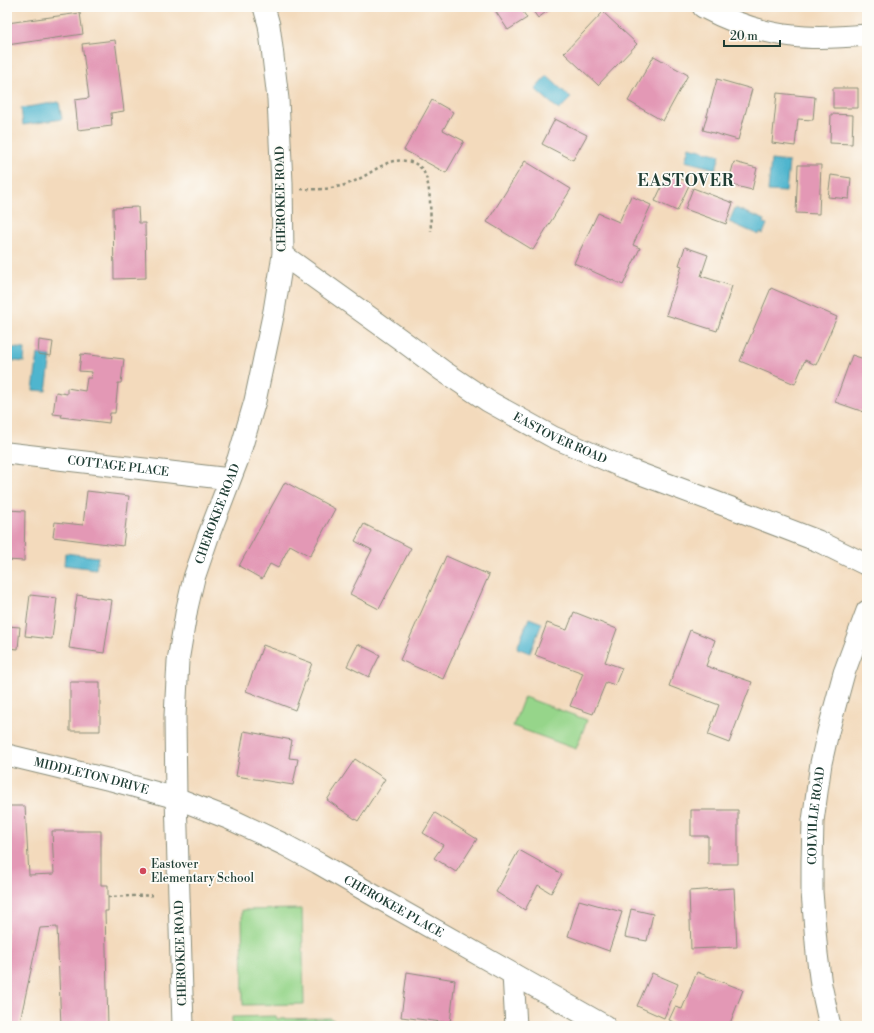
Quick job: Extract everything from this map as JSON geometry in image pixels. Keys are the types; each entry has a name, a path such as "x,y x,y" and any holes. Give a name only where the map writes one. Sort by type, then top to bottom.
{"street":[{"name":"CHEROKEE ROAD","path":"183,1026 176,798 175,716 178,661 194,578 238,459 255,401 274,311 283,255 278,99 269,25 264,7"},
{"path":"703,7 716,14 749,27 772,33 794,36 843,37 867,35"},
{"name":"EASTOVER ROAD","path":"283,255 442,371 488,401 553,437 625,468 818,541 867,565"},
{"name":"COTTAGE PLACE","path":"7,453 230,479"},
{"name":"COLVILLE ROAD","path":"830,1026 821,985 817,954 812,892 813,822 828,732 844,673 867,611"},
{"name":"MIDDLETON DRIVE","path":"7,755 111,780 176,798"},
{"name":"CHEROKEE PLACE","path":"176,798 230,819 285,845 605,1026"},
{"path":"513,974 516,1026"}],"path":[{"path":"282,188 323,189 339,186 354,182 389,163 397,160 407,160 416,164 422,169 426,178 429,195 431,231"},
{"path":"108,897 156,895"}],"green space":[{"path":"524,697 587,720 576,749 513,726"},
{"path":"302,909 304,1004 243,1005 242,910"},
{"path":"276,1016 277,1019 330,1018 337,1022 337,1026 232,1026 232,1017"}],"water":[{"path":"547,76 571,98 559,110 535,89"},
{"path":"59,102 62,119 23,125 21,108"},
{"path":"689,147 720,155 716,169 685,161"},
{"path":"771,160 789,162 786,192 768,191"},
{"path":"735,208 765,220 764,223 767,224 763,234 760,232 759,235 729,222"},
{"path":"7,347 25,349 24,362 7,360"},
{"path":"38,354 51,356 46,391 33,390"},
{"path":"65,553 98,557 96,569 64,565"},
{"path":"529,618 542,623 530,653 517,648"}],"building":[{"path":"498,7 520,7 527,18 508,30 494,9"},
{"path":"530,7 553,7 538,18"},
{"path":"603,12 637,44 598,85 564,53"},
{"path":"80,13 83,34 7,45 7,23"},
{"path":"115,40 124,111 111,113 112,126 78,130 75,100 89,98 82,44"},
{"path":"654,56 688,75 663,121 628,101"},
{"path":"717,79 752,89 738,140 703,130"},
{"path":"833,88 858,88 858,108 833,108"},
{"path":"777,93 815,97 813,120 798,119 795,146 772,143"},
{"path":"432,100 453,112 443,130 464,141 446,173 404,150"},
{"path":"831,114 853,115 852,144 830,143"},
{"path":"555,119 587,135 573,160 542,144"},
{"path":"525,161 571,189 533,250 487,222"},
{"path":"734,162 757,168 752,190 728,184"},
{"path":"798,165 821,165 819,214 796,213"},
{"path":"668,173 690,183 677,211 655,201"},
{"path":"831,175 851,178 849,199 828,197"},
{"path":"693,188 733,203 726,224 685,209"},
{"path":"631,196 651,205 633,245 640,248 623,285 574,263 598,213 619,222"},
{"path":"138,207 139,223 145,223 146,278 114,279 113,208"},
{"path":"685,247 708,255 701,276 732,286 717,331 666,315 682,266 679,265"},
{"path":"771,288 837,317 816,365 805,360 795,384 740,361"},
{"path":"39,340 53,342 51,356 38,354"},
{"path":"81,354 124,359 121,383 118,383 115,413 110,413 109,423 61,417 62,415 53,414 56,392 67,394 67,388 85,391 87,378 91,378 92,372 79,371"},
{"path":"852,355 867,360 867,413 835,402"},
{"path":"285,482 335,509 310,556 290,545 278,568 270,564 262,579 239,566"},
{"path":"87,491 129,496 123,546 53,537 55,522 83,525"},
{"path":"7,510 25,511 24,561 7,560"},
{"path":"364,524 411,548 379,609 350,594 372,550 355,541"},
{"path":"446,556 489,575 443,679 400,660"},
{"path":"30,595 57,598 52,639 25,636"},
{"path":"77,595 112,600 104,653 69,648"},
{"path":"574,612 617,629 605,662 622,668 615,685 606,682 593,714 570,706 583,673 535,655 547,623 567,630"},
{"path":"7,626 20,627 18,649 7,648"},
{"path":"690,630 715,640 706,666 752,682 729,743 708,735 719,705 669,686"},
{"path":"358,644 380,655 369,677 347,666"},
{"path":"263,645 312,663 295,710 246,691"},
{"path":"70,682 100,682 100,731 70,731"},
{"path":"244,731 292,740 289,758 298,759 293,785 236,776"},
{"path":"355,759 385,779 358,821 327,800"},
{"path":"7,806 25,806 29,875 54,874 52,831 101,831 101,885 108,885 108,911 105,911 108,1026 61,1026 57,927 40,928 19,1026 7,1026"},
{"path":"691,810 738,810 738,864 708,864 708,836 691,836"},
{"path":"435,813 477,839 456,872 434,858 443,845 423,833"},
{"path":"519,850 562,874 551,893 538,885 525,910 496,892"},
{"path":"734,888 737,947 691,949 689,891"},
{"path":"579,900 622,912 609,951 568,936"},
{"path":"631,909 653,914 647,941 625,937"},
{"path":"407,972 455,980 450,1023 401,1017"},
{"path":"697,972 743,990 729,1026 710,1026 705,1024 704,1026 683,1026 669,1020 675,1007 682,1009"},
{"path":"652,973 678,984 664,1018 637,1006"}],"place":[{"name":"Eastover Elementary School","path":"143,871"}],"district":[{"name":"EASTOVER","path":"686,181"}]}
